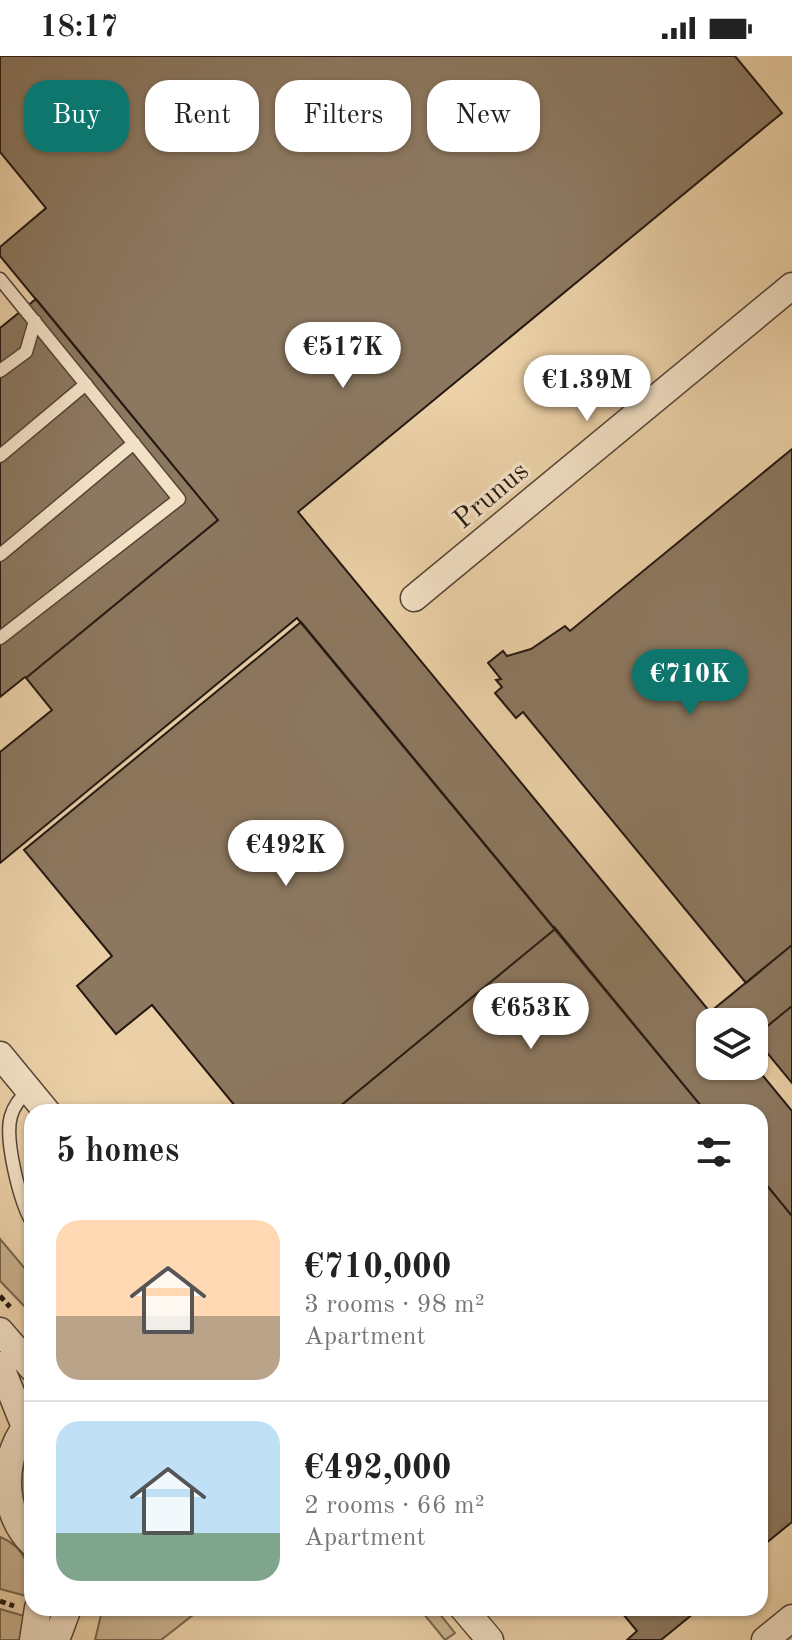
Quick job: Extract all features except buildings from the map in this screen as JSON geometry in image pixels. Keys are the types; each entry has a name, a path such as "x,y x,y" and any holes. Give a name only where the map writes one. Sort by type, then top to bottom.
{"street":[{"name":"Prunus","path":"414,598 792,286"},
{"path":"0,1055 40,1104"},
{"path":"0,1331 24,1359"},
{"path":"0,1365 24,1414"},
{"path":"24,1432 11,1451 3,1478 7,1521 24,1536"},
{"path":"33,1640 37,1616"},
{"path":"56,1640 65,1616"},
{"path":"470,1616 490,1640"},
{"path":"765,1640 792,1618"}],"lane":[{"path":"0,279 179,499 0,638"},
{"path":"0,371 26,352 35,321"},
{"path":"0,456 86,384"},
{"path":"0,555 134,443"},
{"path":"24,1200 14,1172 10,1119 17,1101 28,1090"}],"shaded area":[{"path":"0,1239 24,1268 24,1306 0,1281"},
{"path":"24,1464 24,1502 21,1483"},
{"path":"0,1537 16,1547 24,1558 24,1595 0,1589"},
{"path":"0,1609 24,1616 20,1640 0,1640"},
{"path":"101,1616 192,1616 161,1640 95,1640"},
{"path":"426,1616 441,1616 455,1633 445,1640"}]}
